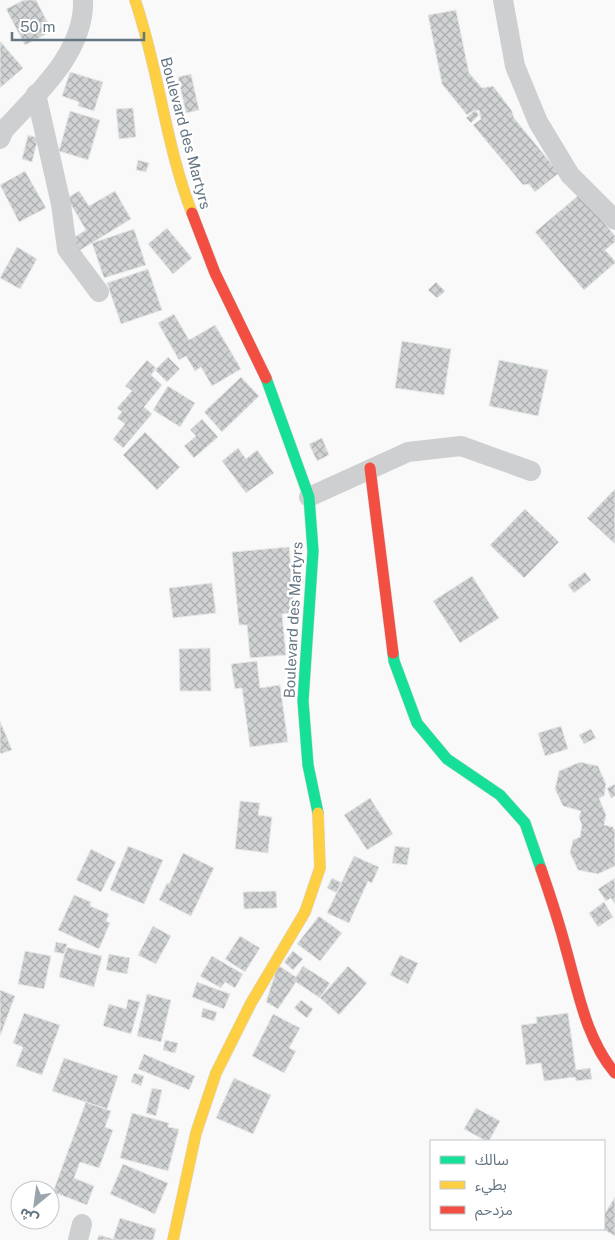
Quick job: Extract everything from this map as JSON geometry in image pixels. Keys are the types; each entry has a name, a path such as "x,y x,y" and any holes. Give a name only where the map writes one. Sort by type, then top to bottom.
{"main road":[{"name":"Boulevard des Martyrs","path":"135,0 141,17 161,104 186,196 215,273 271,388 309,497 313,551 303,701 308,765 319,820 320,868 305,912 251,1003 216,1073 196,1133 173,1240"},
{"path":"370,468 394,661 418,723 447,759 500,795 525,823 557,916 584,1014 603,1059 615,1072"}],"street":[{"path":"0,139 4,130 64,59 77,35 84,11 83,0"},
{"path":"503,0 515,66 538,122 570,175 615,220"},
{"path":"36,94 61,204 67,249 98,292"},
{"path":"309,497 408,452 461,446 531,471"}],"building":[{"path":"24,0 36,0 52,31 25,45 6,9"},
{"path":"456,10 469,73 482,88 493,86 512,111 514,118 559,173 535,192 529,184 523,185 473,125 481,119 479,110 467,115 442,84 428,15"},
{"path":"0,41 23,68 0,88"},
{"path":"70,72 103,82 94,111 78,106 79,102 62,96"},
{"path":"191,74 199,110 186,113 178,77"},
{"path":"133,108 136,137 119,139 116,109"},
{"path":"475,110 479,115 471,123 466,118"},
{"path":"70,111 100,120 88,160 59,151"},
{"path":"28,135 38,138 32,162 22,159"},
{"path":"138,160 149,163 146,172 136,170"},
{"path":"25,171 46,208 19,222 0,185"},
{"path":"79,191 89,206 115,191 131,219 77,252 70,240 86,230 67,198"},
{"path":"580,194 615,236 615,242 605,250 615,263 584,290 535,232"},
{"path":"167,228 192,258 173,274 148,244"},
{"path":"134,229 146,265 104,278 92,243"},
{"path":"17,247 37,259 20,289 0,278"},
{"path":"148,269 162,310 121,324 107,283"},
{"path":"436,282 445,291 437,298 428,290"},
{"path":"174,314 189,340 215,325 241,369 212,386 201,367 195,371 186,356 179,360 158,323"},
{"path":"402,341 451,349 444,395 395,388"},
{"path":"168,357 180,369 167,382 155,370"},
{"path":"147,360 156,368 151,375 162,385 144,407 152,414 123,448 113,439 125,424 117,418 122,412 117,408 132,391 125,386"},
{"path":"499,360 548,370 538,416 489,406"},
{"path":"241,377 259,396 222,432 204,412"},
{"path":"168,386 195,403 180,427 153,410"},
{"path":"202,419 218,437 194,458 184,446 196,436 190,430"},
{"path":"145,432 180,467 157,490 123,455"},
{"path":"322,438 329,455 317,461 309,444"},
{"path":"238,448 246,459 257,450 274,473 246,493 222,461"},
{"path":"615,489 615,544 587,518"},
{"path":"525,509 559,542 524,578 490,545"},
{"path":"289,547 295,612 282,614 286,655 250,658 247,625 239,625 232,552"},
{"path":"585,572 591,580 574,593 568,585"},
{"path":"472,576 499,618 460,643 433,601"},
{"path":"212,583 216,613 173,618 169,588"},
{"path":"210,648 211,691 180,691 179,649"},
{"path":"257,661 260,688 280,685 288,742 250,747 242,688 235,689 231,664"},
{"path":"0,721 12,750 0,754"},
{"path":"561,726 568,749 545,756 538,733"},
{"path":"591,729 596,738 584,744 579,735"},
{"path":"580,762 598,766 606,784 604,796 599,798 606,815 604,825 613,827 615,831 615,866 598,874 578,870 570,853 573,840 580,837 582,825 579,818 581,811 563,806 555,789 559,771"},
{"path":"615,784 615,796 611,798 607,788"},
{"path":"370,798 393,834 367,850 344,815"},
{"path":"240,801 260,803 258,815 272,817 268,853 235,849"},
{"path":"128,846 163,860 144,904 110,890"},
{"path":"395,846 410,848 407,865 392,863"},
{"path":"91,849 116,862 101,892 76,880"},
{"path":"183,853 214,868 191,916 159,900 167,883 169,884"},
{"path":"354,856 379,867 372,883 368,881 349,923 327,913"},
{"path":"332,878 342,883 337,893 327,888"},
{"path":"615,878 615,904 611,898 606,901 598,889"},
{"path":"276,891 277,908 244,909 243,892"},
{"path":"74,895 91,902 90,906 109,914 106,921 110,923 99,949 58,930"},
{"path":"604,902 613,917 598,927 589,913"},
{"path":"319,916 342,933 320,961 297,944"},
{"path":"153,926 171,936 156,964 138,955"},
{"path":"240,936 260,948 245,972 225,959"},
{"path":"56,942 67,944 65,954 54,952"},
{"path":"66,947 102,956 94,987 59,977"},
{"path":"25,951 51,956 44,989 18,984"},
{"path":"293,951 303,959 293,970 284,962"},
{"path":"109,954 130,958 127,974 106,970"},
{"path":"400,955 418,963 408,984 390,975"},
{"path":"212,956 243,974 235,988 225,982 221,988 200,976"},
{"path":"278,965 296,977 303,966 330,983 320,998 296,982 278,1009 266,1002"},
{"path":"348,966 367,983 339,1015 320,998"},
{"path":"197,982 230,994 224,1009 192,997"},
{"path":"0,990 15,996 0,1036"},
{"path":"147,994 171,1000 161,1042 137,1036"},
{"path":"128,999 140,1002 131,1034 103,1026 109,1004 126,1009"},
{"path":"301,1000 313,1009 307,1018 294,1008"},
{"path":"203,1008 217,1012 214,1021 201,1017"},
{"path":"24,1013 60,1025 42,1075 16,1066 23,1047 13,1043"},
{"path":"568,1013 576,1070 590,1068 592,1079 576,1081 575,1077 544,1081 541,1063 526,1065 521,1025 537,1023 536,1017"},
{"path":"273,1014 300,1028 289,1048 296,1051 284,1073 252,1056"},
{"path":"165,1040 178,1043 175,1053 163,1050"},
{"path":"144,1054 195,1076 189,1090 138,1069"},
{"path":"64,1058 118,1076 107,1109 52,1091"},
{"path":"134,1073 144,1076 141,1086 131,1082"},
{"path":"234,1078 271,1095 253,1134 216,1118"},
{"path":"152,1088 162,1090 156,1116 146,1113"},
{"path":"86,1102 111,1111 105,1127 113,1130 99,1168 80,1162 74,1178 94,1186 87,1205 60,1195 60,1180 57,1180"},
{"path":"476,1108 500,1121 490,1140 484,1140 464,1129"},
{"path":"132,1113 169,1123 168,1127 179,1129 168,1171 120,1158"},
{"path":"123,1164 168,1183 155,1214 110,1194"},
{"path":"615,1197 615,1236 605,1230 605,1213"},
{"path":"120,1218 156,1229 153,1240 97,1240 99,1235 113,1239"}],"traffic: fast":[{"path":"266,378 309,497 313,551 303,701 308,765 318,813"},
{"path":"393,653 394,661 417,723 447,759 500,795 525,823 541,869"}],"traffic: slow":[{"path":"135,0 150,53 175,160 192,213"},
{"path":"173,1240 196,1133 216,1073 251,1003 305,912 320,868 318,813"}],"traffic: jam":[{"path":"192,213 215,273 266,378"},
{"path":"370,468 393,653"},
{"path":"541,869 584,1014 597,1045 615,1073"}]}
